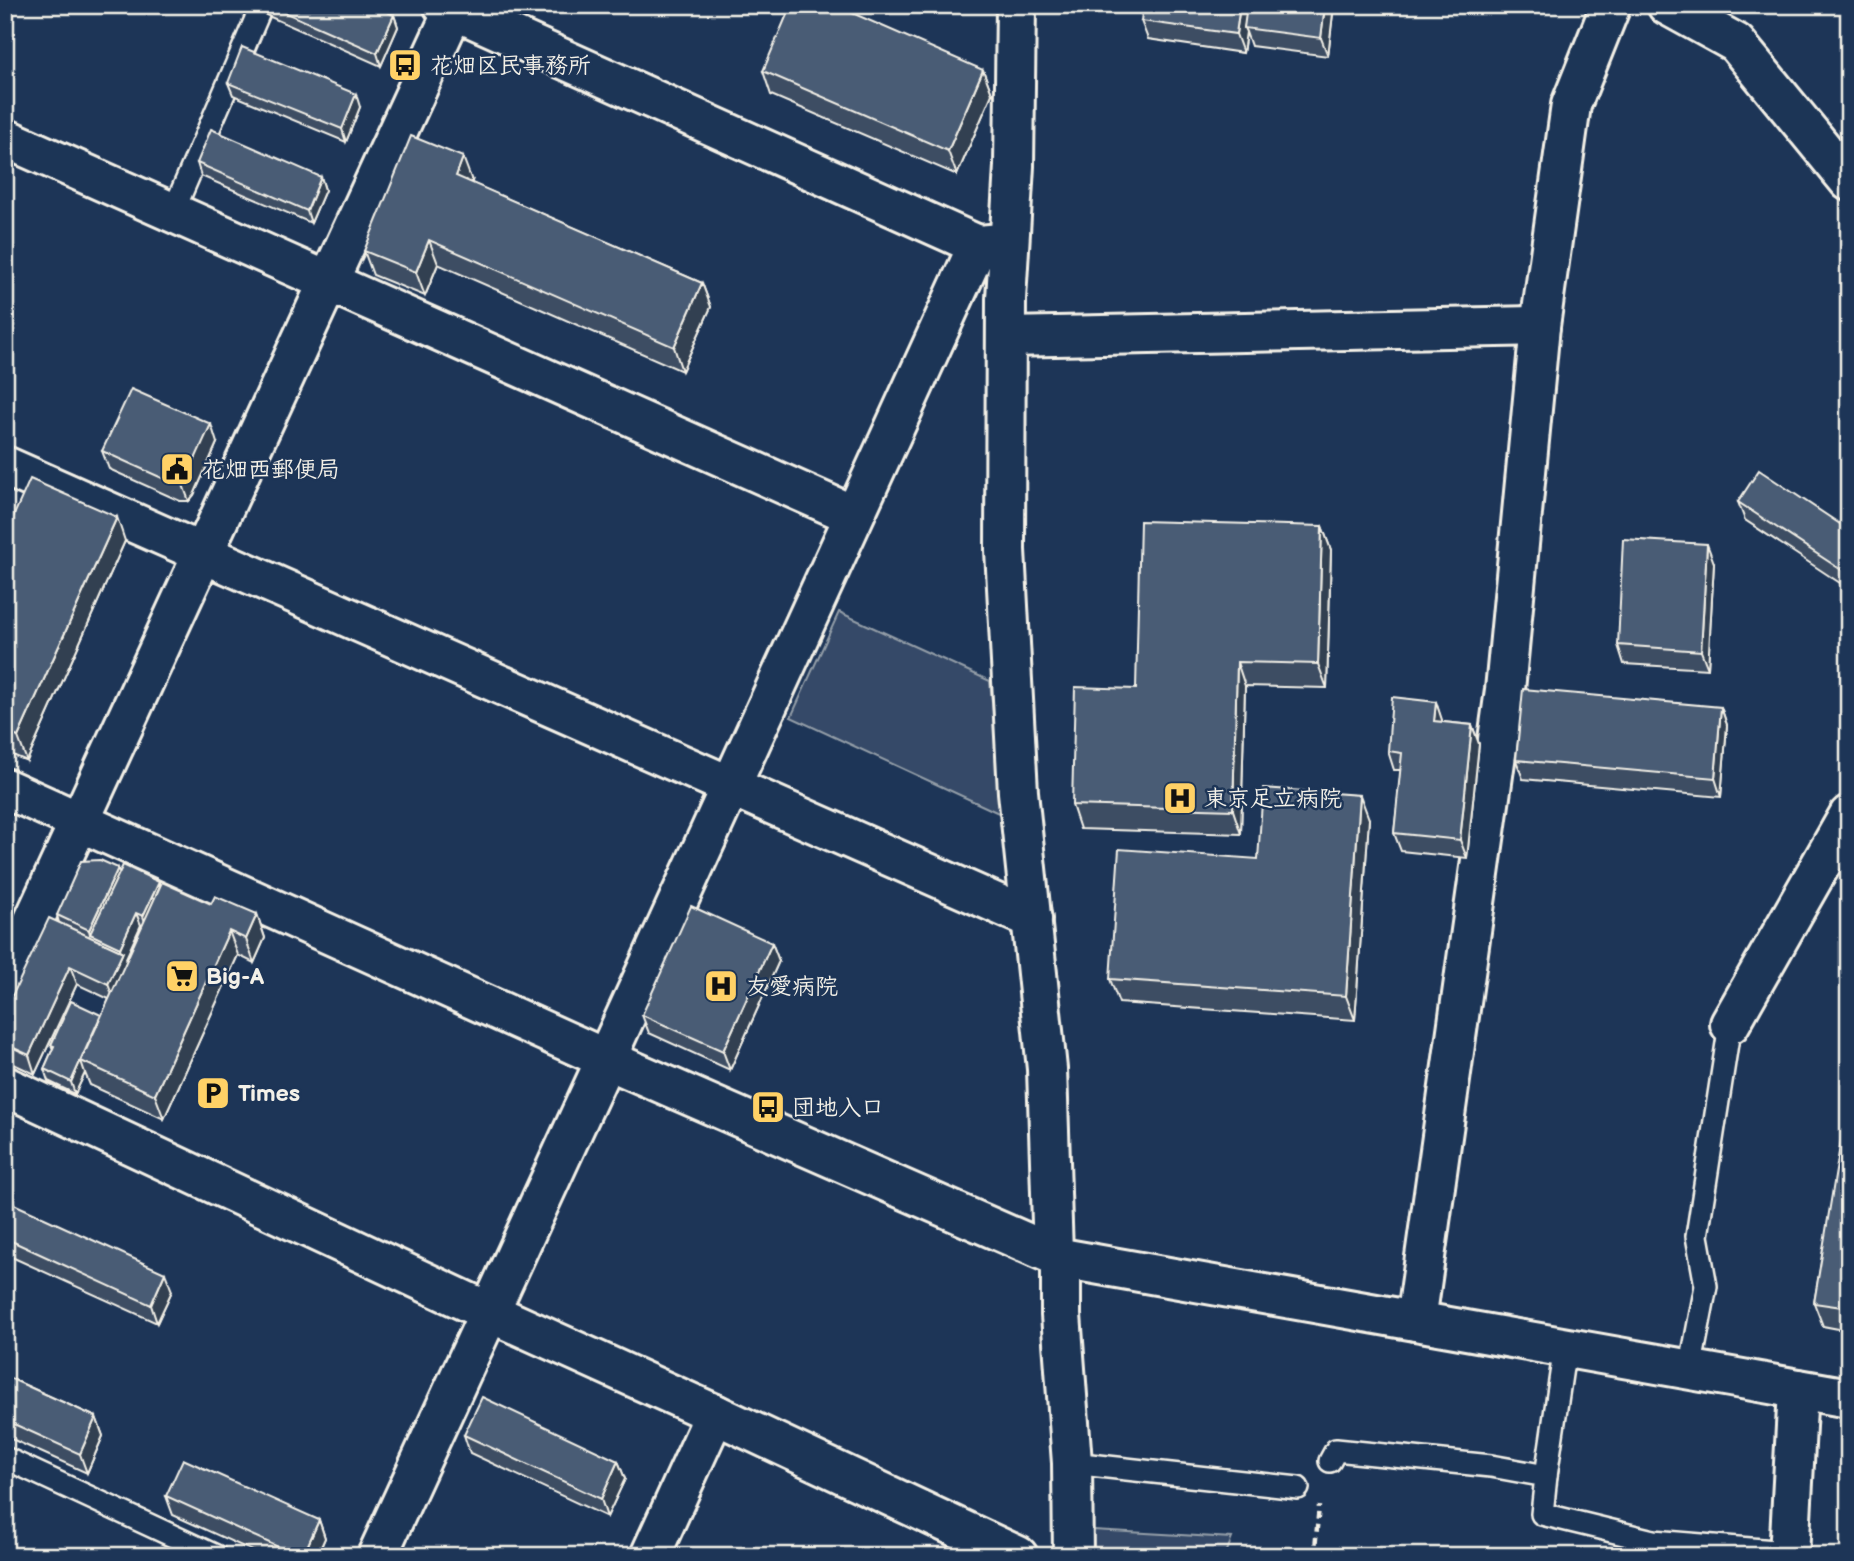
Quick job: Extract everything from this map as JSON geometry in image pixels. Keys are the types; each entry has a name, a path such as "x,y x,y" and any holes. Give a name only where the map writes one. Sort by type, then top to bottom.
{"street":[{"path":"377,1556 731,787 853,515 993,244 1014,166 1016,5"},
{"path":"1416,1321 1505,690 1540,326 1572,105 1611,5"},
{"path":"1667,5 1736,43 1849,181"},
{"path":"5,983 331,281 451,7 993,244"},
{"path":"5,138 853,515"},
{"path":"993,244 1006,337 1006,576 1018,792 1047,1069 1060,1315 1072,1463 1073,1556"},
{"path":"1006,337 1540,326"},
{"path":"5,466 1032,919"},
{"path":"5,788 606,1059 1057,1256 1849,1398"},
{"path":"1730,1024 1849,816"},
{"path":"5,1086 1018,1556"},
{"path":"1789,1554 1798,1389"},
{"path":"650,1556 715,1414"}],"lane":[{"path":"173,212 262,5"},
{"path":"1690,1370 1706,1286 1697,1236 1730,1024"},
{"path":"1565,1347 1542,1514 1653,1541 1789,1554"},
{"path":"1330,1461 1336,1450 1491,1466 1546,1476"},
{"path":"5,1458 216,1556"},
{"path":"1072,1463 1298,1488"}],"path":[{"path":"1243,1556 1244,1551 1309,1555 1315,1549 1320,1491 1330,1461"}],"shaded area":[{"path":"839,612 990,681 1003,815 791,717"},
{"path":"1093,1530 1232,1538 1225,1556 1093,1556"}],"building":[{"path":"268,5 372,5 394,15 377,53"},
{"path":"791,5 834,5 983,70 948,151 763,71"},
{"path":"1143,5 1240,5 1236,34 1141,21"},
{"path":"1247,5 1325,5 1321,38 1244,28"},
{"path":"242,47 356,94 342,129 228,83"},
{"path":"211,129 321,177 307,211 197,163"},
{"path":"411,136 463,157 456,176 702,283 674,347 429,240 416,272 364,251"},
{"path":"131,389 211,424 187,477 182,482 173,483 102,451"},
{"path":"1759,470 1849,530 1849,575 1738,502"},
{"path":"30,479 117,517 18,737 5,732 5,535"},
{"path":"1140,521 1322,526 1318,664 1237,662 1233,810 1072,805 1075,687 1136,689"},
{"path":"1623,539 1707,544 1701,651 1618,645"},
{"path":"1523,689 1721,707 1715,778 1516,760"},
{"path":"1392,697 1436,702 1434,721 1472,725 1460,840 1394,833 1402,753 1388,751"},
{"path":"1263,788 1360,795 1346,996 1110,979 1119,849 1258,859"},
{"path":"100,860 118,868 89,930 57,915 81,861"},
{"path":"123,865 159,882 143,916 136,913 120,948 90,934"},
{"path":"162,882 211,904 215,896 257,914 246,939 229,931 155,1095 81,1061"},
{"path":"691,906 772,943 723,1051 642,1015"},
{"path":"49,918 123,952 108,984 70,966 29,1055 5,1044 5,1011"},
{"path":"71,1001 101,1015 71,1082 44,1069 54,1046 51,1045"},
{"path":"1849,1104 1849,1308 1814,1303"},
{"path":"5,1200 165,1273 151,1305 5,1238"},
{"path":"5,1376 96,1417 80,1454 5,1420"},
{"path":"482,1397 618,1461 601,1499 464,1435"},
{"path":"183,1459 319,1520 303,1556 166,1496"}],"place":[{"name":"花畑区民事務所","path":"405,65"},
{"name":"花畑西郵便局","path":"177,469"},
{"name":"東京足立病院","path":"1180,798"},
{"name":"Big-A","path":"182,976"},
{"name":"友愛病院","path":"721,986"},
{"name":"Times","path":"213,1093"},
{"name":"団地入口","path":"768,1107"}]}
